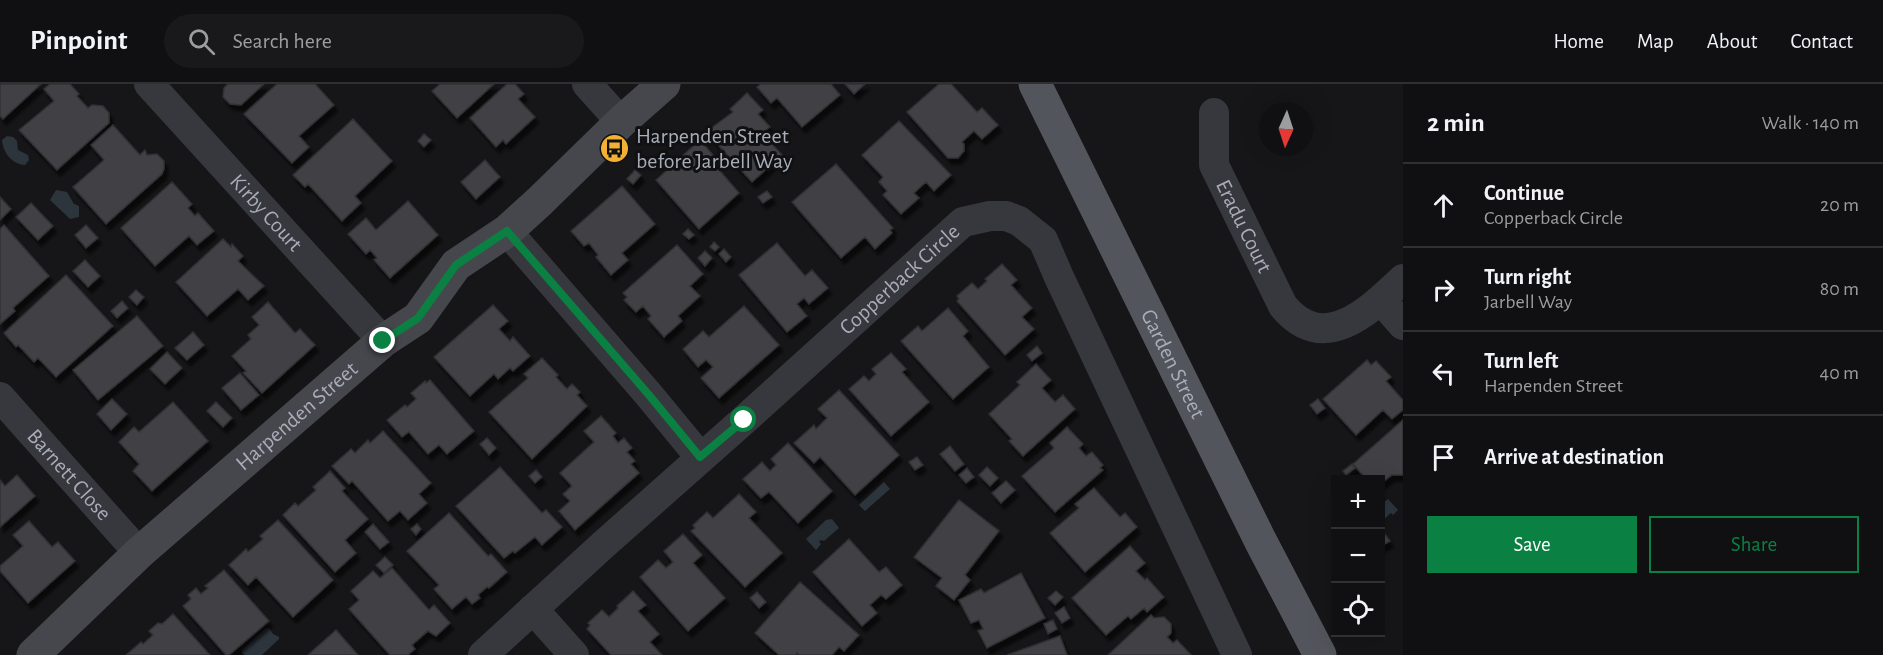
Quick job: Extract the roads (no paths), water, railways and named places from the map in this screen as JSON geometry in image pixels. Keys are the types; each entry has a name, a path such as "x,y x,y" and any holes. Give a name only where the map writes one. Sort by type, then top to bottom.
{"main road":[{"name":"Garden Street","path":"1035,84 1316,651"}],"street":[{"name":"Kirby Court","path":"149,84 383,341"},
{"path":"587,84 621,122"},
{"name":"Harpenden Street","path":"33,655 139,553 383,341 418,318 456,265 507,231 664,84"},
{"name":"Eradu Court","path":"1214,112 1214,165 1283,306 1290,314 1309,325 1325,328 1350,323 1381,300"},
{"name":"Copperback Circle","path":"483,655 963,222 990,216 1019,221 1043,240 1237,655"},
{"path":"507,231 700,457"},
{"path":"1403,279 1381,300 1403,325"},
{"name":"Barnett Close","path":"0,397 139,553"},
{"path":"534,609 574,655"}],"place":[{"name":"Harpenden Street before Jarbell Way","path":"615,149"}]}
